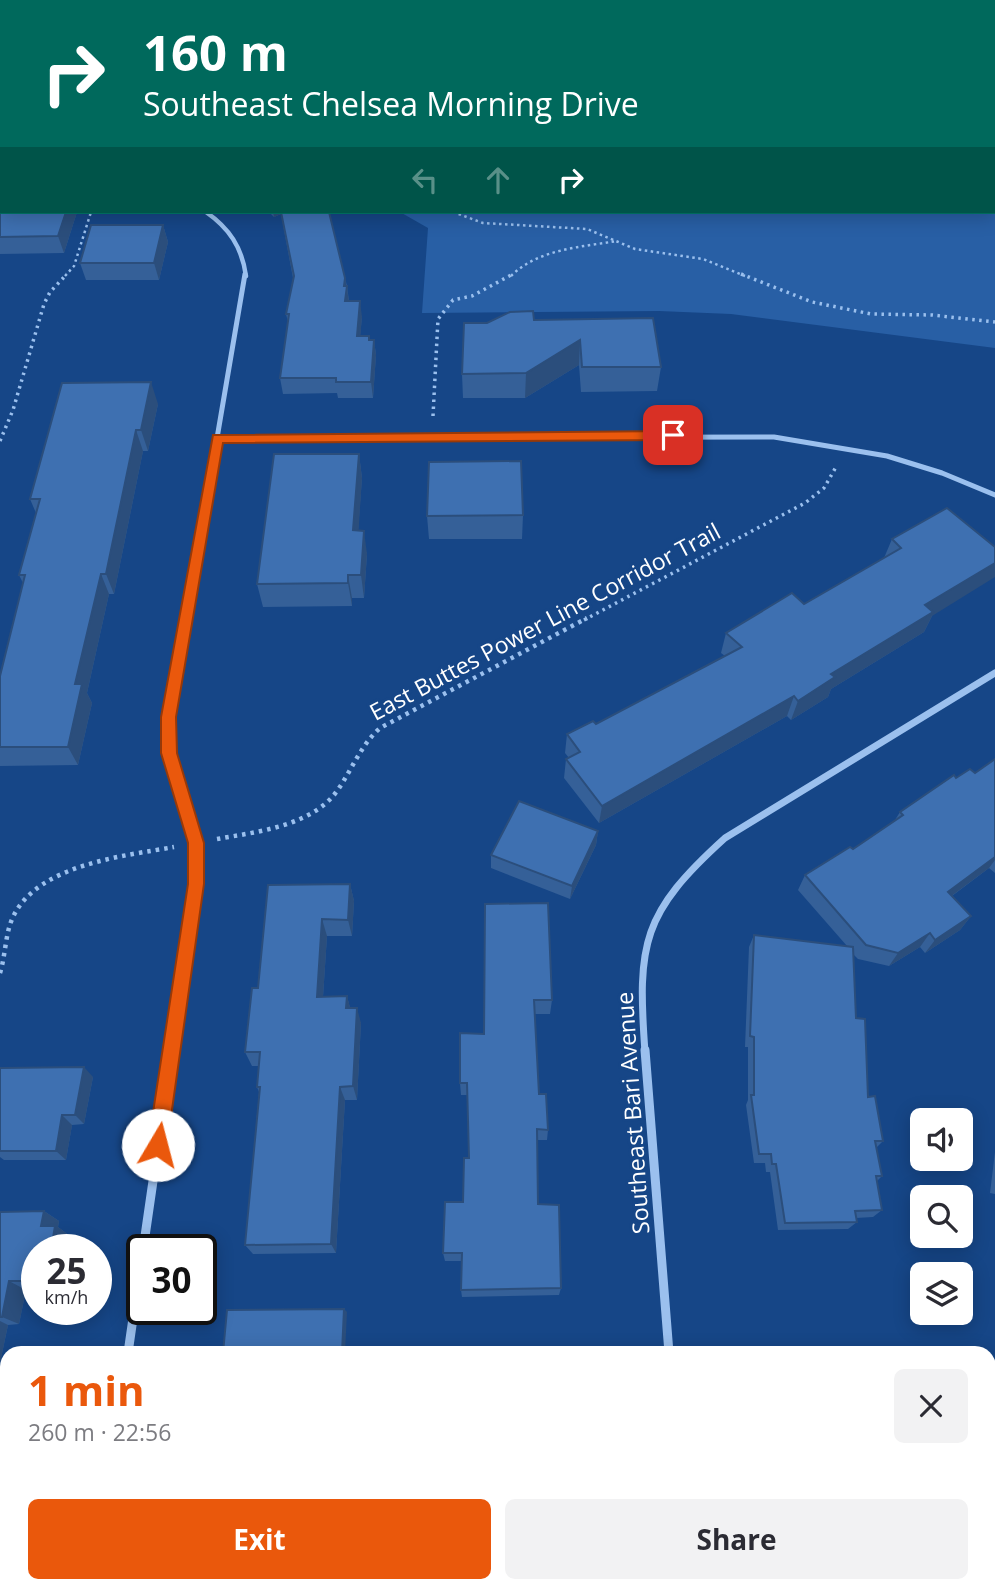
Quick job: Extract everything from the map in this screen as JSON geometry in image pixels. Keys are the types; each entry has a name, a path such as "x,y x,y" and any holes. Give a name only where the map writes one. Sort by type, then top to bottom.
{"street":[{"path":"145,1234 196,884 196,843 169,753 169,717 246,280 244,258 236,240 218,219 209,214"},
{"path":"218,439 700,435 774,437 839,445 883,455 936,471 995,495"},
{"name":"Southeast Bari Avenue","path":"669,1346 641,998 647,940 666,901 691,868 725,838 995,673"},
{"path":"129,1346 132,1325"}],"path":[{"path":"0,441 13,410 44,304 50,292 74,266 89,214"},
{"path":"458,214 483,223 587,229 635,249 703,259 812,302 871,314 932,315 995,322"},
{"path":"432,437 438,319 446,307 453,300 472,296 511,276 523,264 566,249 618,240"},
{"name":"East Buttes Power Line Corridor Trail","path":"223,838 315,813 334,796 367,737 380,728 819,494 835,471 839,445"},
{"path":"0,974 13,916 20,902 45,881 82,868 166,849"}],"shaded area":[{"path":"404,214 995,214 995,348 731,314 659,311 422,313 428,228"}],"building":[{"path":"0,214 65,214 58,236 0,237"},
{"path":"281,214 329,214 345,278 344,286 347,286 345,301 360,301 357,336 369,336 369,340 374,340 371,382 336,382 336,378 280,378 289,314 286,314 294,276"},
{"path":"91,225 163,225 154,263 80,263"},
{"path":"533,311 534,320 653,318 661,367 582,367 580,340 526,373 462,374 464,323 487,323 510,312"},
{"path":"151,382 141,430 136,430 106,574 101,574 75,684 82,684 68,747 0,747 0,676 25,575 19,575 40,499 30,499 62,383"},
{"path":"274,454 359,454 353,530 364,531 361,575 348,575 348,583 257,584"},
{"path":"521,461 523,515 427,516 429,462"},
{"path":"947,508 995,547 995,563 925,605 933,612 831,674 835,677 798,701 794,696 602,806 566,759 580,752 567,734 593,721 596,724 742,647 726,633 792,593 804,604 901,548 892,539"},
{"path":"995,759 995,857 948,892 971,916 935,940 930,933 898,953 866,945 805,875 850,847 853,849 903,815 900,812 954,775 956,778 970,769 975,773"},
{"path":"519,801 598,831 572,886 491,855"},
{"path":"350,884 348,920 322,919 317,997 347,996 346,1008 357,1008 353,1086 340,1087 331,1244 245,1245 260,1087 257,1087 260,1052 245,1052 252,988 258,988 268,885"},
{"path":"548,903 552,1000 534,1000 539,1094 546,1094 548,1130 537,1129 538,1204 559,1205 561,1288 461,1290 462,1253 443,1253 445,1202 463,1202 464,1158 469,1158 467,1083 460,1083 460,1033 484,1034 485,904"},
{"path":"754,935 853,947 856,1018 865,1019 868,1097 875,1096 883,1141 875,1141 882,1176 876,1176 882,1210 855,1211 857,1222 785,1223 776,1164 772,1164 771,1154 759,1154 751,1095 754,1095 754,1037 750,1036"},
{"path":"84,1067 75,1115 62,1115 56,1151 0,1151 0,1068"},
{"path":"44,1211 41,1226 55,1226 54,1234 21,1234 21,1281 9,1281 2,1317 0,1317 0,1212"},
{"path":"344,1309 342,1346 224,1346 227,1310"}],"route":[{"path":"158,1145 196,884 196,843 169,753 169,717 218,439 673,435"}]}
